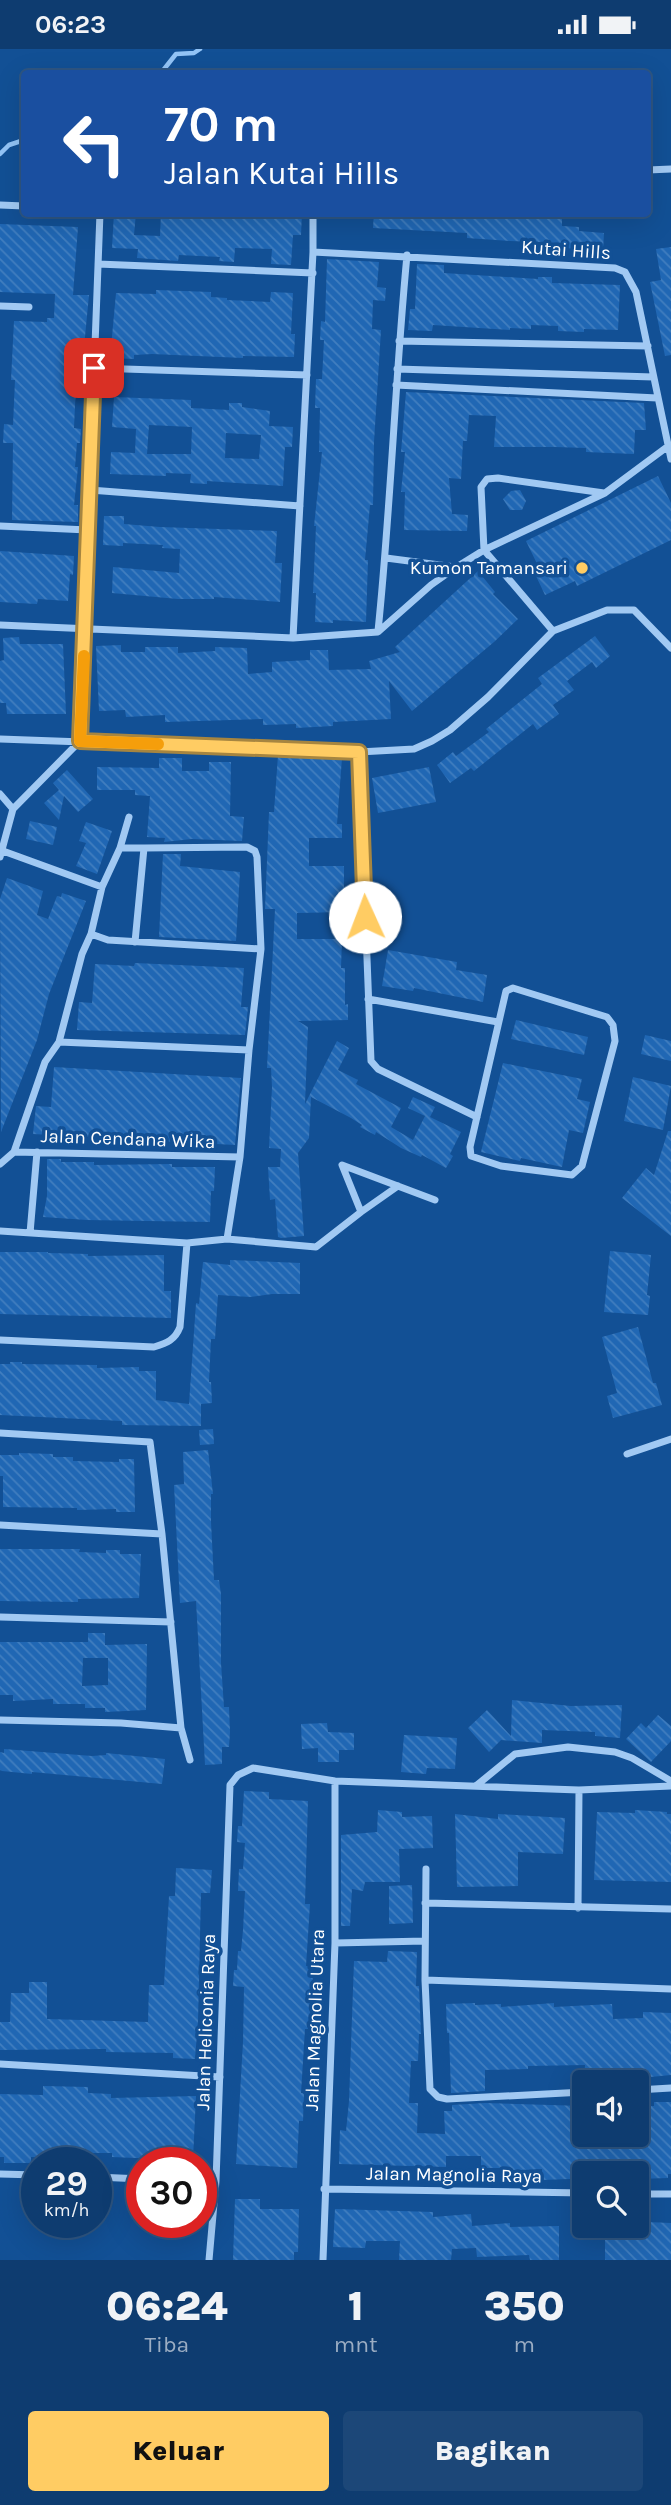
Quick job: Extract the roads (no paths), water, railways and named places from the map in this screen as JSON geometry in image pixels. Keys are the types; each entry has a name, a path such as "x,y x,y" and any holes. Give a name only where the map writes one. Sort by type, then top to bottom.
{"street":[{"path":"651,170 671,169"},
{"path":"0,205 21,206"},
{"path":"100,217 80,741 13,809 1,854 102,887"},
{"path":"293,638 313,272 313,217"},
{"name":"Kutai Hills","path":"313,252 615,268 625,272 636,292 671,459"},
{"path":"378,632 386,558 407,255"},
{"path":"98,264 313,272"},
{"path":"0,306 29,307"},
{"path":"399,341 648,347"},
{"path":"94,368 307,375"},
{"path":"397,369 653,377"},
{"path":"396,385 657,398"},
{"path":"0,625 293,638 378,632 431,585 484,549 605,493 667,447"},
{"path":"553,631 484,549 481,487 487,479 498,478 605,493"},
{"path":"90,490 300,506"},
{"path":"0,526 88,530"},
{"path":"386,558 455,568"},
{"path":"0,739 359,752 414,749 441,735 488,697 553,631 607,610 634,610 671,647"},
{"path":"359,752 371,1061 374,1067 477,1117"},
{"path":"0,794 13,809"},
{"name":"Jalan Cendana Wika","path":"0,1164 14,1152 45,1062 59,1042 102,887 120,848 130,817"},
{"name":"Jalan Cendana Wika","path":"144,848 247,847 255,851 261,949 240,1157 227,1239"},
{"path":"120,848 144,848 135,942"},
{"path":"90,934 108,940 261,949"},
{"path":"513,988 607,1017 613,1024 615,1041 582,1166 572,1175 501,1166 471,1156 470,1147 477,1117 506,991 513,988"},
{"path":"368,999 498,1022"},
{"path":"59,1042 249,1050"},
{"name":"Jalan Cendana Wika","path":"14,1152 240,1157"},
{"path":"30,1233 37,1152"},
{"path":"360,1212 342,1165 435,1200"},
{"path":"0,1231 187,1243 227,1239 316,1247 398,1186"},
{"path":"0,1340 154,1347 168,1343 177,1336 180,1327 187,1243"},
{"path":"0,1433 150,1442 181,1728 190,1760"},
{"path":"627,1454 671,1439"},
{"path":"0,1525 162,1534"},
{"path":"0,1617 171,1622"},
{"path":"0,1720 121,1723 181,1728"},
{"path":"476,1785 515,1754 568,1747 615,1752 632,1758 671,1784"},
{"name":"Jalan Heliconia Raya","path":"217,2155 230,1785 238,1775 253,1768 335,1781"},
{"path":"335,1781 579,1790 671,1784"},
{"name":"Jalan Magnolia Utara","path":"323,2260 335,1943 335,1781"},
{"path":"578,1908 579,1790"},
{"path":"426,1869 425,1980 430,2089 438,2097 447,2099 572,2093"},
{"path":"425,1903 671,1909"},
{"path":"335,1943 425,1941"},
{"path":"425,1980 671,1989"},
{"path":"0,2064 220,2077"},
{"path":"649,2089 671,2088"},
{"path":"0,2174 21,2175"},
{"name":"Jalan Magnolia Raya","path":"324,2189 572,2193"},
{"path":"649,2194 671,2194"},
{"name":"Jalan Heliconia Raya","path":"209,2260 211,2238"}],"waterway":[{"path":"163,70 176,54 194,53 200,49"},
{"path":"0,154 9,145 21,141"}],"place":[{"name":"Kumon Tamansari","path":"582,568"}]}
